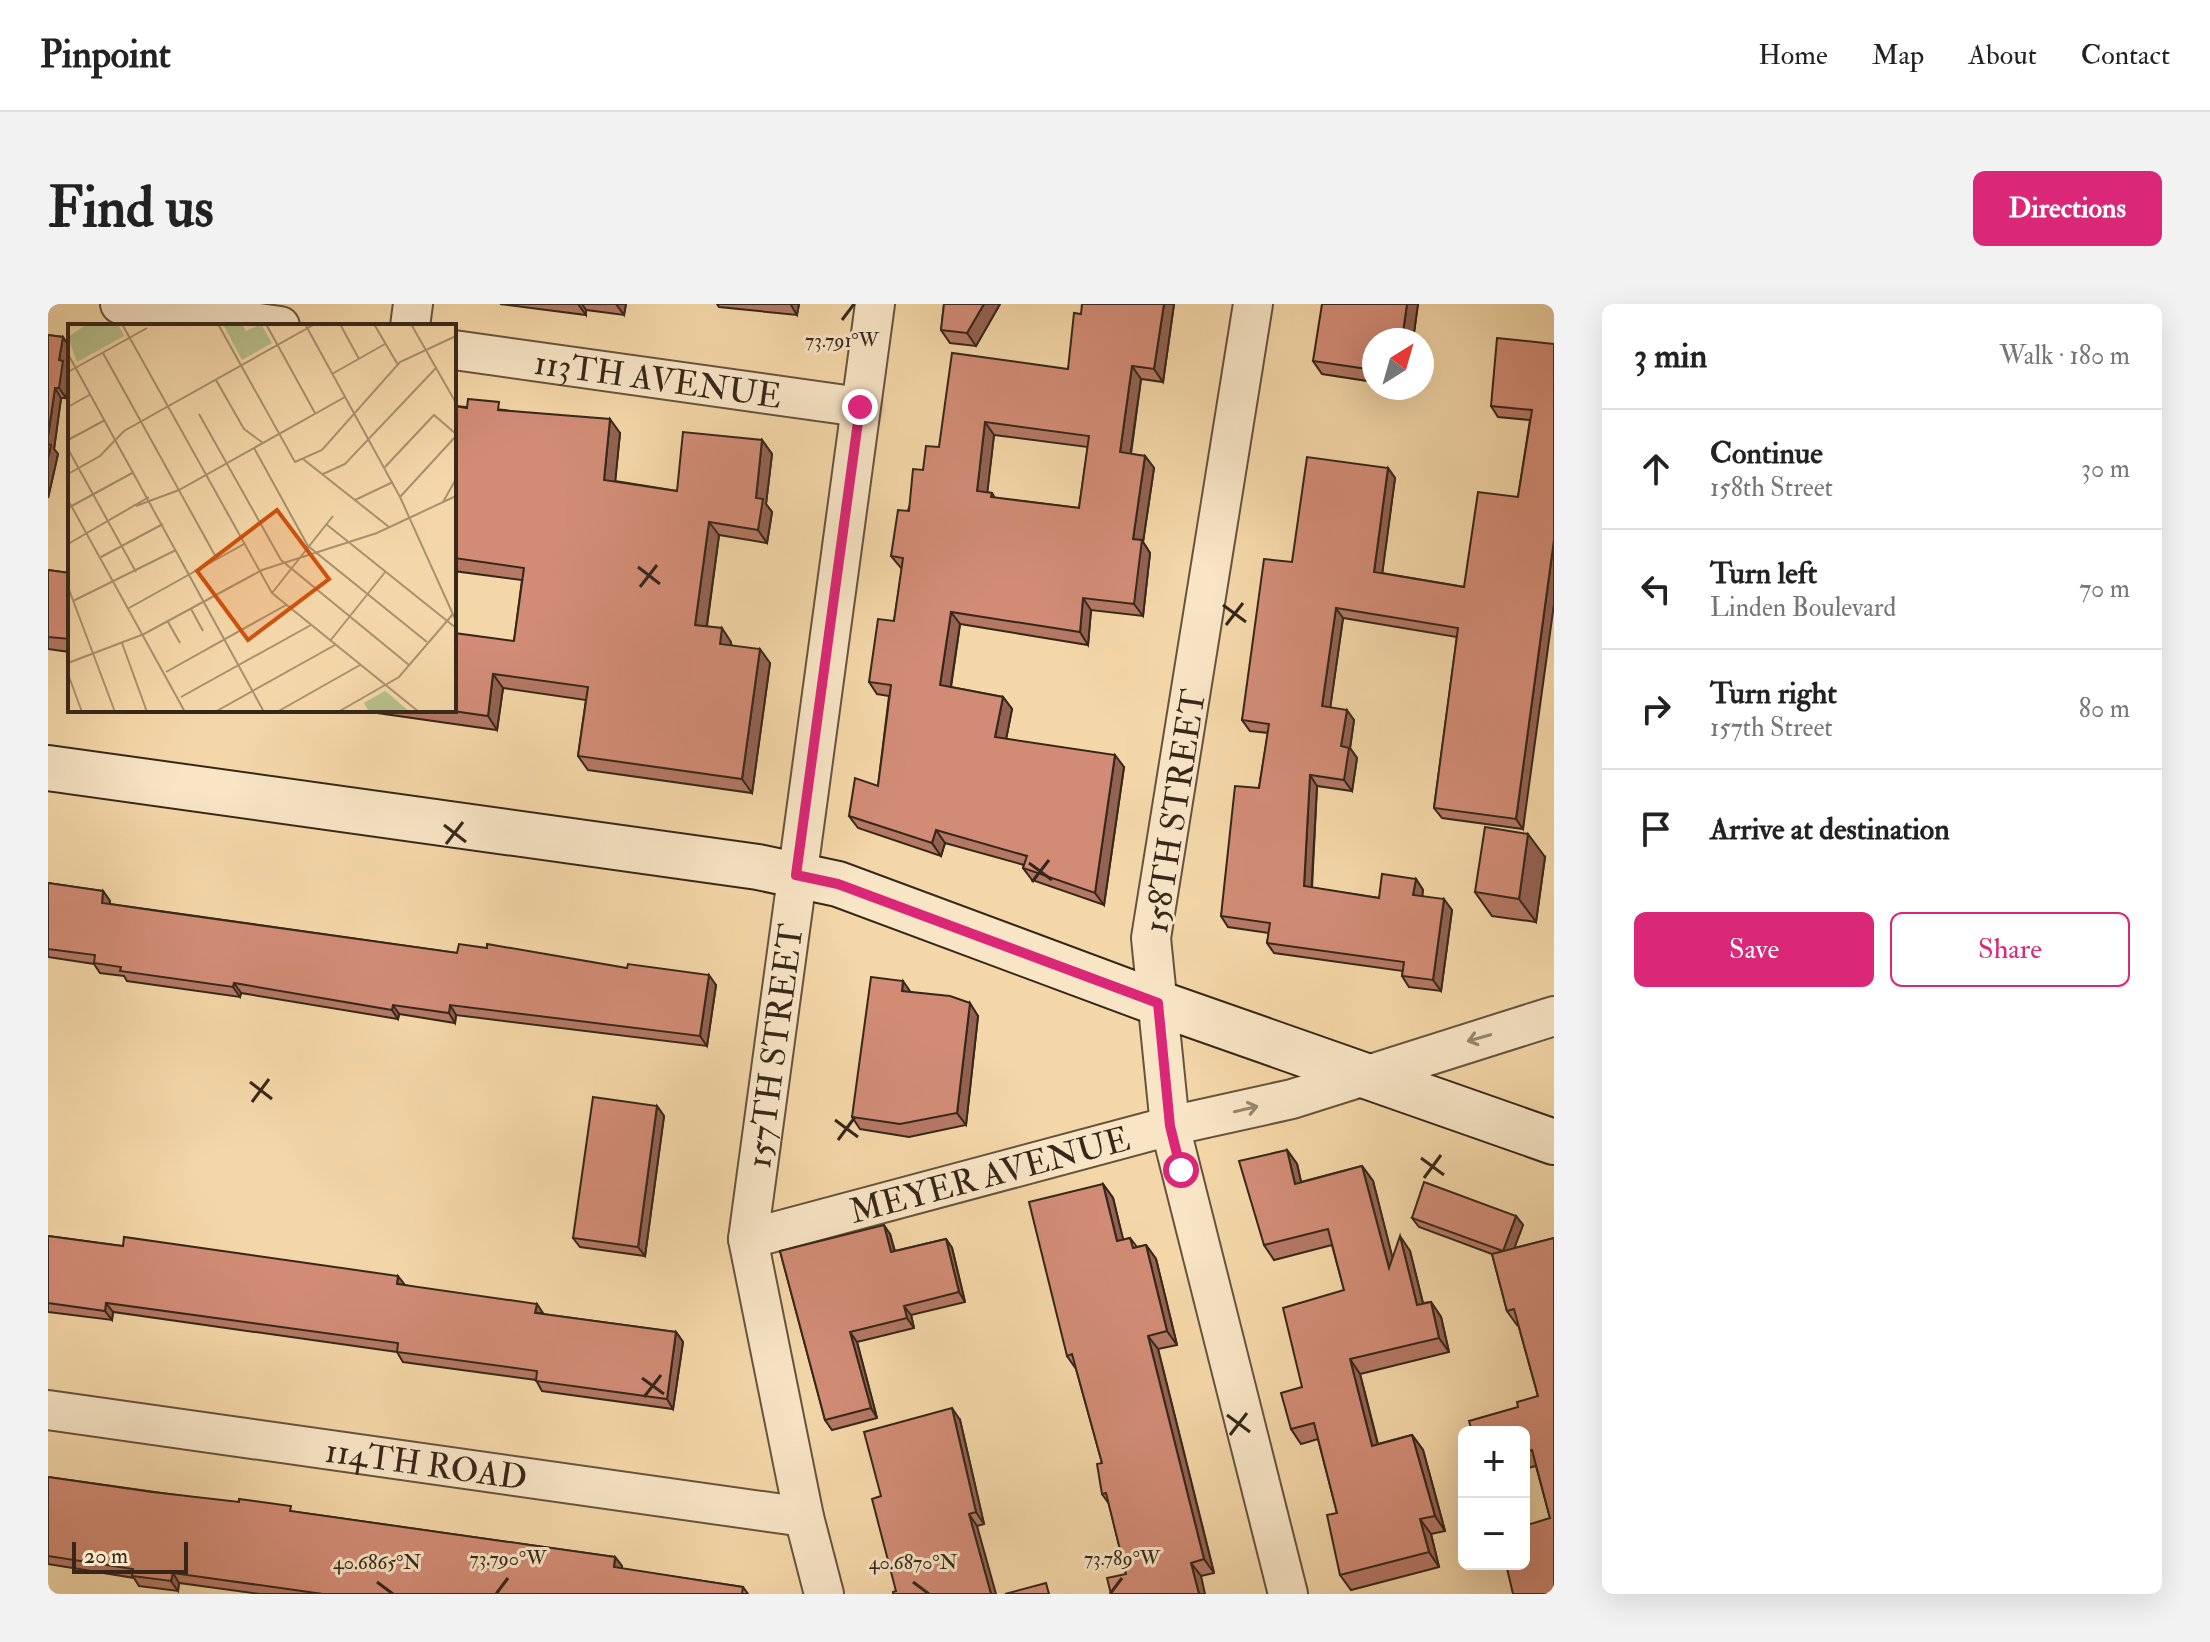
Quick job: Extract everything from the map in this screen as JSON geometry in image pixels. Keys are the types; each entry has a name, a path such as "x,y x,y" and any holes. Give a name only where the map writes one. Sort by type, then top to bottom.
{"main road":[{"path":"48,768 796,875 838,884 1158,1003 1554,1142"}],"street":[{"path":"120,304 265,324"},
{"path":"410,324 413,304"},
{"name":"157TH STREET","path":"824,1594 804,1517 748,1239 875,304"},
{"name":"158TH STREET","path":"1253,304 1151,938 1170,1126 1288,1594"},
{"name":"113TH AVENUE","path":"456,350 860,407"},
{"name":"MEYER AVENUE","path":"748,1239 1170,1126 1292,1099 1554,1016"},
{"name":"114TH ROAD","path":"48,1410 804,1517"}],"building":[{"path":"944,304 984,304 967,333 941,330"},
{"path":"1082,304 1164,304 1154,369 1132,366 1120,452 1145,456 1133,539 1142,540 1134,604 1083,598 1080,632 951,612 940,685 1003,697 995,737 1115,755 1095,893 1023,868 1027,856 936,830 932,843 849,816 855,778 878,786 891,685 869,682 878,619 894,621 903,558 891,556 898,510 909,511 913,469 923,470 926,446 939,447 952,353 1068,369 1074,313 1081,314","holes":["985,422 1089,436 1079,508 991,497 992,493 977,491"]},
{"path":"1322,304 1407,304 1404,328 1362,328 1362,368 1313,361"},
{"path":"48,335 63,337 59,360 63,361 59,388 55,388 48,436"},
{"path":"1497,338 1554,344 1554,540 1516,819 1434,808 1458,628 1336,608 1322,706 1347,710 1341,746 1349,748 1344,780 1310,775 1304,886 1379,898 1382,874 1416,879 1413,895 1444,899 1433,980 1402,976 1404,962 1267,943 1270,923 1221,916 1235,786 1259,788 1269,724 1242,720 1264,559 1292,562 1307,457 1388,468 1374,572 1464,587 1478,492 1518,497 1532,410 1491,406"},
{"path":"468,399 499,402 498,410 610,419 604,480 677,491 683,432 762,440 756,498 763,499 758,530 709,522 695,625 722,628 720,644 760,649 742,779 578,756 588,687 493,674 488,716 456,711 456,633 514,641 524,568 456,558 456,406 467,408"},
{"path":"48,570 68,573 68,639 48,637"},
{"path":"1485,827 1528,834 1519,899 1475,892"},
{"path":"48,883 103,891 102,903 457,953 459,944 487,948 487,944 627,968 628,964 709,975 700,1036 450,1005 449,1013 393,1005 392,1010 234,983 233,987 120,971 121,967 94,963 95,955 48,949"},
{"path":"871,977 903,981 902,991 950,996 970,1003 957,1113 900,1124 852,1117"},
{"path":"593,1097 657,1106 638,1247 573,1238"},
{"path":"1287,1150 1295,1184 1362,1166 1389,1268 1400,1236 1417,1305 1431,1302 1439,1338 1350,1359 1372,1446 1412,1435 1435,1516 1420,1519 1429,1552 1340,1575 1327,1515 1337,1513 1314,1423 1291,1429 1281,1393 1302,1387 1283,1308 1344,1290 1328,1229 1264,1245 1239,1161"},
{"path":"1424,1182 1516,1216 1503,1251 1412,1218"},
{"path":"1103,1184 1117,1241 1130,1238 1133,1248 1146,1245 1167,1331 1148,1336 1204,1559 1191,1563 1199,1594 1111,1594 1107,1578 1126,1574 1106,1493 1102,1494 1097,1464 1102,1463 1072,1354 1067,1356 1029,1202"},
{"path":"884,1225 891,1252 946,1239 959,1292 904,1306 907,1318 850,1332 871,1408 825,1420 780,1251"},
{"path":"48,1236 123,1246 124,1237 398,1276 397,1284 537,1304 535,1313 676,1332 667,1399 536,1381 537,1371 397,1352 398,1343 106,1303 105,1311 48,1303"},
{"path":"1554,1238 1554,1594 1513,1594 1507,1570 1530,1570 1530,1524 1550,1518 1530,1450 1530,1426 1470,1426 1469,1421 1518,1407 1517,1402 1538,1396 1514,1309 1507,1311 1492,1254"},
{"path":"952,1408 976,1512 969,1514 991,1594 893,1594 896,1591 872,1499 881,1496 864,1432"},
{"path":"48,1477 152,1492 291,1506 290,1511 615,1557 614,1567 743,1587 742,1594 323,1594 173,1573 171,1581 132,1576 133,1569 48,1556"},
{"path":"1046,1583 1049,1594 1005,1594"}],"route":[{"path":"860,407 796,875 838,884 1158,1003 1170,1126 1181,1170"}]}
